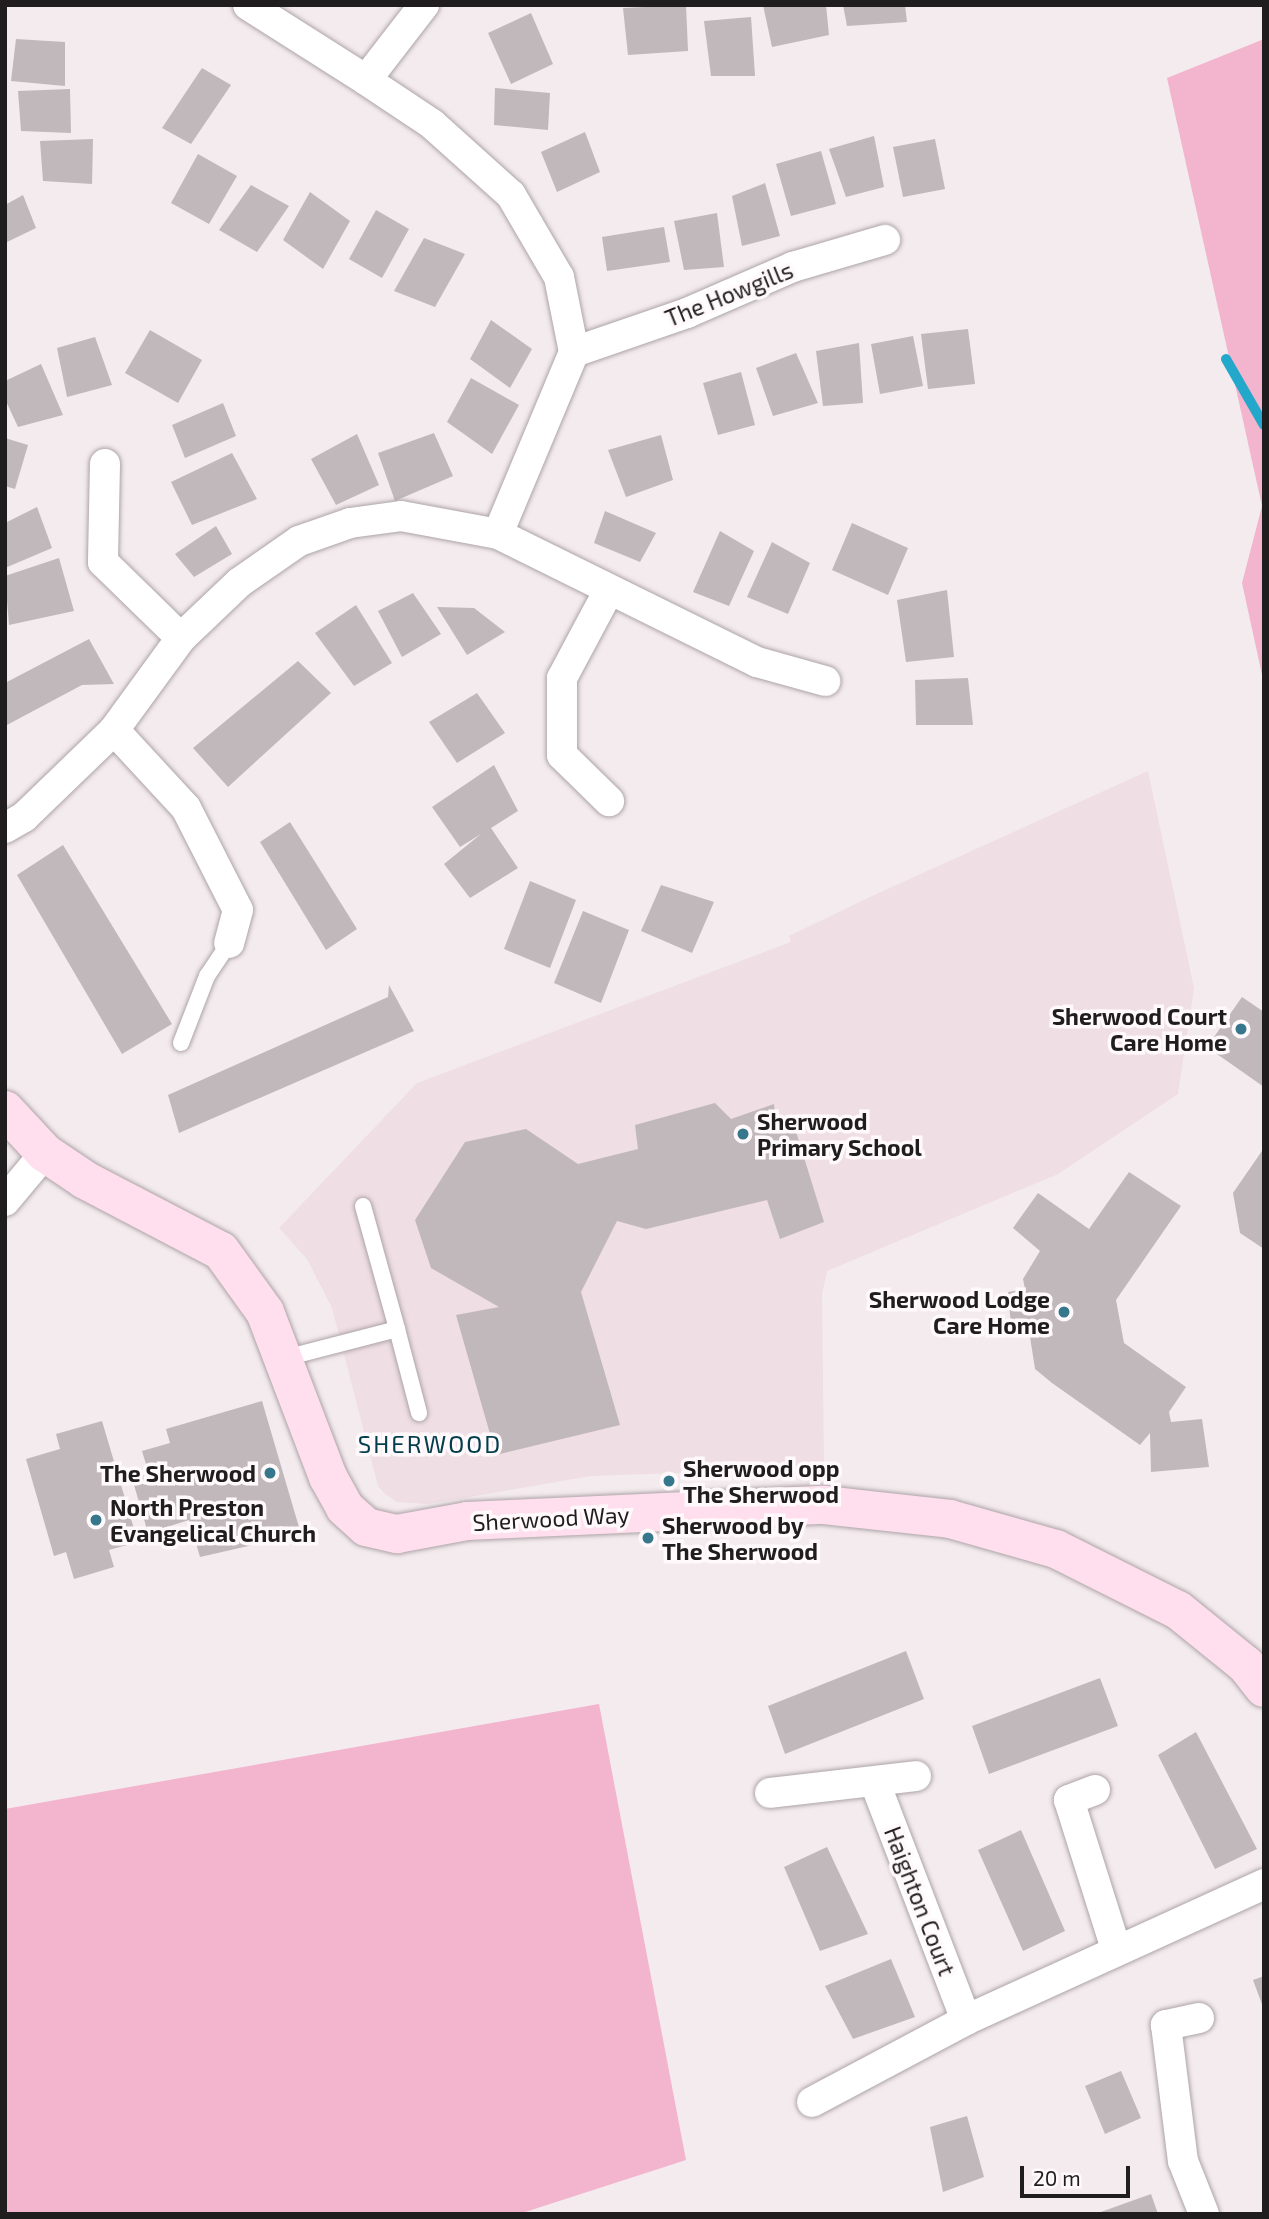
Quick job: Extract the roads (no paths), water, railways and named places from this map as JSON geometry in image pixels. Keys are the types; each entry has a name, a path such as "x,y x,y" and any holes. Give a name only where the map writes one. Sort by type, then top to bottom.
{"street":[{"path":"248,5 432,124 512,195 559,276 574,352 498,534"},
{"path":"366,80 424,5"},
{"name":"The Howgills","path":"574,352 687,313 793,267 885,240"},
{"path":"105,464 103,562 180,638"},
{"path":"5,828 24,817 114,730 180,638 240,582 289,548 350,523 401,516 498,534 757,662 825,681"},
{"path":"609,590 562,678 562,755 610,801"},
{"path":"114,730 186,808 238,910 229,943"},
{"name":"Sherwood Way","path":"5,1110 45,1153 85,1180 222,1251 265,1312 285,1358 328,1476 345,1508 366,1527 397,1534 467,1521 824,1505 950,1518 1056,1549 1178,1610 1246,1665 1264,1688"},
{"path":"5,1201 45,1153"},
{"path":"770,1793 875,1783 916,1776"},
{"name":"Haighton Court","path":"875,1783 966,2020"},
{"path":"1095,1790 1069,1800 1116,1949"},
{"path":"812,2102 966,2020 1116,1949 1264,1884"},
{"path":"1199,2018 1166,2025 1183,2161 1204,2214"}],"lane":[{"path":"181,1043 207,976 229,943"},
{"path":"363,1206 419,1413"},
{"path":"285,1358 397,1329"}],"waterway":[{"path":"1226,359 1264,425"}],"place":[{"name":"Sherwood Court Care Home","path":"1241,1029"},
{"name":"Sherwood Primary School","path":"743,1134"},
{"name":"Sherwood Lodge Care Home","path":"1064,1312"},
{"name":"The Sherwood","path":"270,1473"},
{"name":"Sherwood opp The Sherwood","path":"669,1481"},
{"name":"North Preston Evangelical Church","path":"96,1520"},
{"name":"Sherwood by The Sherwood","path":"648,1538"}],"district":[{"name":"SHERWOOD","path":"430,1444"}]}
